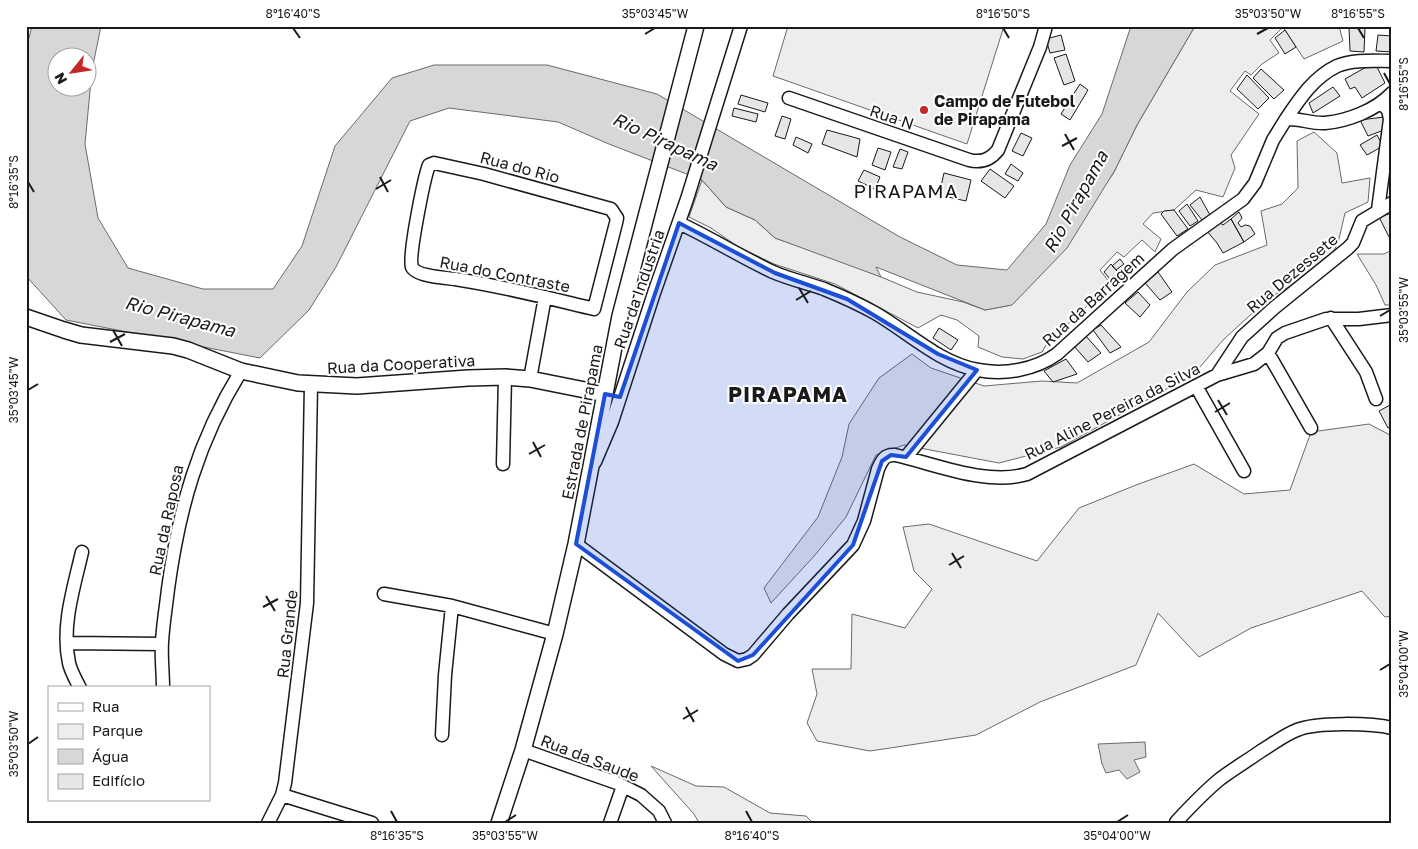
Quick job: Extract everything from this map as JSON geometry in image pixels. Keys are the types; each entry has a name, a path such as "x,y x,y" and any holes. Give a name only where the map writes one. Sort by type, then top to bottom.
{"street":[{"name":"Estrada de Pirapama","path":"498,823 522,750 555,634 576,544 620,316 696,26"},
{"name":"Rua da Industria","path":"590,472 608,434 687,200 740,26"},
{"name":"Rua N","path":"789,98 968,160 987,160 994,156 998,150 1040,47 1046,26"},
{"name":"Rua da Barragem","path":"679,223 775,273 823,289 860,306 898,327 938,354 958,363 977,370 997,371 1034,367 1043,364 1057,354 1173,249 1243,199 1255,183 1274,140 1286,119 1312,83 1338,66 1359,62 1392,61"},
{"path":"1286,119 1295,118 1325,122 1356,114 1381,103 1392,93"},
{"path":"1378,210 1390,139 1388,110 1381,103"},
{"name":"Rua do Rio","path":"412,267 412,254 429,165 434,163 484,174 611,210 616,218 616,223 594,309"},
{"name":"Rua Dezessete","path":"1217,375 1242,337 1274,308 1347,249 1353,243 1362,221 1392,203"},
{"name":"Rua do Contraste","path":"412,267 415,271 423,274 482,283 594,309"},
{"path":"530,379 545,297"},
{"name":"Rua Aline Pereira da Silva","path":"576,544 724,654 738,661 747,659 753,656 788,614 853,545 864,521 882,461 892,455 998,478 1027,474 1217,375 1248,367 1258,362 1268,353 1277,338 1284,333 1331,318 1365,319 1392,315"},
{"name":"Rua da Cooperativa","path":"26,317 81,334 173,346 241,370 311,385 357,386 505,377 530,379 604,394"},
{"path":"1331,318 1366,372 1376,399"},
{"path":"1268,353 1311,428"},
{"name":"Rua da Raposa","path":"163,686 162,644 172,564 188,487 208,432 241,370"},
{"path":"906,457 977,370"},
{"path":"502,464 505,377"},
{"name":"Rua Grande","path":"268,823 282,795 306,615 311,385"},
{"path":"1196,386 1244,471"},
{"path":"604,394 620,397"},
{"path":"79,686 69,663 68,643 69,609 82,552"},
{"path":"384,594 452,606 555,634"},
{"path":"442,734 445,675 452,606"},
{"path":"68,643 162,644"},
{"path":"1176,822 1221,779 1284,736 1298,729 1312,726 1357,724 1381,725 1392,728"},
{"name":"Rua da Saude","path":"522,750 641,794 651,803 665,822"},
{"path":"610,823 623,786"},
{"path":"282,795 372,823"}],"highlighted area":[{"path":"679,223 775,273 847,299 938,354 977,370 906,457 891,455 882,461 853,545 753,655 738,661 576,544 605,394 620,397"}],"green space":[{"name":"Campo de Futebol de Pirapama","path":"788,26 1004,26 967,144 773,76"},
{"path":"1195,26 1339,26 1343,41 1304,59 1283,27 1270,40 1279,53 1262,64 1251,75 1245,71 1230,91 1259,114 1231,155 1235,168 1223,197 1196,190 1174,210 1153,213 1143,224 1161,239 1155,252 1142,240 1124,257 1117,252 1100,270 1109,282 1074,320 1053,333 1042,352 1023,359 1002,357 978,347 979,336 957,320 941,315 918,328 835,284 774,264 737,246 711,228 689,217 702,180 726,207 755,220 775,238 845,262 917,292 963,302 985,310 1011,305 1035,279 1113,174 1137,125"},
{"path":"1314,132 1337,153 1342,183 1370,178 1368,202 1345,213 1338,243 1325,267 1269,298 1224,339 1194,374 1061,447 999,463 904,445 876,455 846,517 815,555 771,603 764,588 818,517 842,457 849,424 879,378 912,354 931,368 984,386 1042,381 1077,383 1149,342 1187,292 1215,265 1267,245 1261,211 1282,204 1298,188 1297,141"},
{"path":"1392,250 1392,305 1385,305 1376,285 1357,254 1384,254"},
{"path":"1369,424 1392,436 1392,616 1385,617 1362,591 1251,628 1199,657 1158,613 1136,665 1040,702 976,735 870,751 817,741 807,723 817,694 812,669 851,669 852,614 905,628 932,589 914,571 903,527 929,524 1037,561 1079,508 1194,464 1244,494 1290,490 1311,432"},
{"path":"651,766 696,786 724,787 770,813 806,816 813,823 699,823 694,814"}],"water":[{"name":"Rio Pirapama","path":"32,26 101,26 96,48 48,48 48,98 89,98 85,144 98,218 128,268 203,289 273,289 302,246 335,146 392,78 434,65 547,65 657,94 900,237 957,265 1007,270 1046,224 1070,165 1102,114 1131,26 1195,26 1137,125 1115,170 1067,248 1012,305 985,310 876,267 881,277 775,238 755,220 726,207 702,180 558,122 449,108 410,121 336,267 309,310 260,358 66,320 26,276 26,49"},
{"path":"1145,742 1146,757 1134,760 1140,772 1127,779 1119,770 1106,773 1098,744"}],"building":[{"path":"1349,27 1365,28 1364,52 1350,51"},
{"path":"1285,30 1296,47 1285,54 1275,38"},
{"path":"1061,35 1065,50 1050,53 1046,39"},
{"path":"1378,35 1392,36 1392,52 1376,51"},
{"path":"1066,54 1075,81 1064,85 1054,58"},
{"path":"1376,65 1385,83 1362,98 1355,87 1350,89 1345,79 1368,66"},
{"path":"1261,69 1284,90 1274,99 1253,78"},
{"path":"1247,75 1269,98 1258,109 1237,89"},
{"path":"1080,84 1088,90 1070,120 1061,114"},
{"path":"1333,87 1340,96 1313,113 1309,103"},
{"path":"741,95 768,103 765,112 738,104"},
{"path":"734,108 758,114 756,122 732,116"},
{"path":"782,116 791,119 785,139 775,136"},
{"path":"1384,117 1384,130 1368,136 1360,120"},
{"path":"827,130 860,139 857,157 822,144"},
{"path":"1021,133 1032,138 1023,156 1012,151"},
{"path":"1377,135 1383,146 1367,155 1360,145"},
{"path":"796,137 812,144 808,153 793,145"},
{"path":"878,148 891,152 885,170 872,165"},
{"path":"900,149 908,152 902,169 893,167"},
{"path":"1011,164 1023,173 1018,181 1005,174"},
{"path":"990,169 1014,186 1005,198 981,181"},
{"path":"864,170 880,177 875,189 858,181"},
{"path":"944,173 971,180 966,201 939,195"},
{"path":"1200,197 1210,215 1202,220 1190,205"},
{"path":"1187,204 1198,221 1190,226 1179,211"},
{"path":"1174,210 1188,229 1177,236 1161,214 1164,211"},
{"path":"1239,212 1242,218 1238,223 1241,227 1245,225 1250,226 1255,234 1244,242 1231,219"},
{"path":"1392,213 1392,236 1389,237 1379,217"},
{"path":"1231,219 1244,242 1223,253 1206,230 1219,222 1223,225"},
{"path":"1120,259 1124,264 1116,270 1112,266"},
{"path":"1111,264 1124,279 1116,286 1104,272"},
{"path":"1158,272 1172,292 1160,300 1145,283"},
{"path":"1138,292 1150,305 1140,317 1125,303"},
{"path":"1101,325 1121,347 1110,353 1093,330"},
{"path":"939,328 958,340 951,350 933,338"},
{"path":"1085,335 1101,353 1088,362 1073,345"},
{"path":"1066,359 1077,374 1053,382 1044,371"},
{"path":"1392,404 1392,426 1388,428 1379,411"}],"place":[{"name":"Campo de Futebol de Pirapama","path":"924,110"}],"district":[{"name":"PIRAPAMA","path":"906,191"},
{"name":"PIRAPAMA","path":"788,395"}]}
